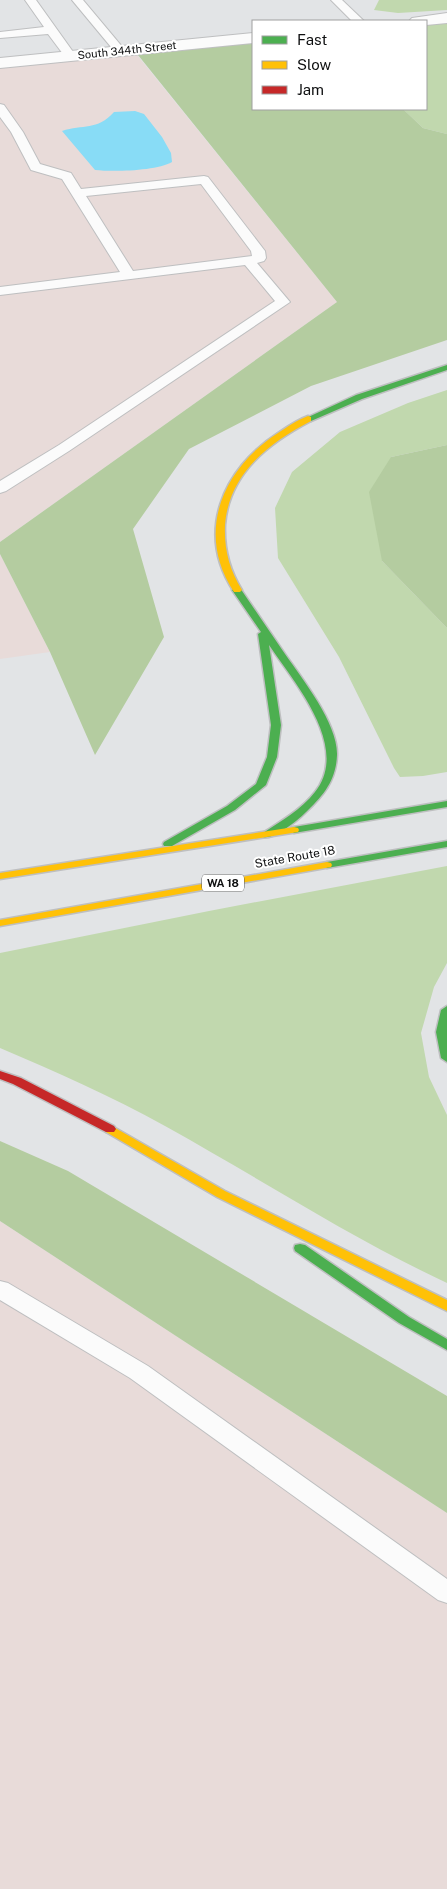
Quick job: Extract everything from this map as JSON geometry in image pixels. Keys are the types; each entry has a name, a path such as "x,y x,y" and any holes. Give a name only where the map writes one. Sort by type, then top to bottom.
{"highway":[{"path":"267,834 295,817 320,793 329,773 332,754 328,734 313,702 226,573 221,552 219,525 231,484 267,444 305,420 375,391 447,367"},
{"path":"149,854 207,823 231,808 261,785 272,757 276,724 262,626"},
{"path":"0,876 149,854 447,804"},
{"name":"State Route 18","path":"0,923 447,844"},
{"path":"447,1010 442,1032 447,1058"},
{"path":"0,1075 18,1081 87,1116 221,1194 447,1306"},
{"path":"221,1194 404,1320 447,1345"}],"street":[{"path":"427,20 447,18"},
{"name":"South 344th Street","path":"0,63 252,38"}],"lane":[{"path":"30,0 70,56"},
{"path":"77,0 120,51"},
{"path":"336,0 357,20"},
{"path":"0,35 52,30"},
{"path":"0,108 17,132 35,167 67,176 129,276"},
{"path":"0,291 248,261 259,258 258,251 204,180 77,193"},
{"path":"0,488 64,448 283,302 248,261"},
{"path":"0,1289 139,1372 447,1593"}],"shaded area":[{"path":"133,50 337,302 0,542 0,63"},
{"path":"0,554 50,652 0,659"},
{"path":"0,1221 447,1513 447,1889 0,1889"}],"green space":[{"path":"379,0 447,0 447,10 398,13 374,10"},
{"path":"447,23 447,134 423,128 404,110 427,110 427,25"},
{"path":"252,43 252,110 404,110 423,128 447,134 447,340 311,386 189,449 133,529 164,637 95,755 50,652 0,554 0,542 337,302 138,55"},
{"path":"447,390 447,445 391,457 382,561 447,628 447,772 400,777 339,657 278,558 275,508 292,472 340,432 408,403"},
{"path":"447,445 447,628 382,561 369,492 391,457"},
{"path":"447,866 447,963 434,987 421,1033 429,1077 447,1115 447,1283 339,1227 145,1115 0,1048 0,953"},
{"path":"0,1141 68,1171 447,1396 447,1513 0,1221"}],"water":[{"path":"135,111 144,114 162,137 171,153 172,162 146,169 123,171 95,170 62,131 96,125 114,112"}],"traffic: fast":[{"path":"308,419 359,397 447,367"},
{"path":"237,590 313,702 328,734 332,754 329,773 320,793 295,817 267,835"},
{"path":"168,844 231,808 261,785 272,757 276,725 263,634"},
{"path":"294,830 447,804"},
{"path":"327,865 447,844"},
{"path":"447,1010 442,1032 447,1058"},
{"path":"300,1248 404,1320 447,1345"}],"traffic: slow":[{"path":"237,590 224,564 220,535 222,515 227,496 235,480 259,451 274,439 308,419"},
{"path":"0,876 294,830"},
{"path":"0,923 327,865"},
{"path":"110,1129 221,1194 447,1306"}],"traffic: jam":[{"path":"0,1075 17,1081 110,1129"}]}
